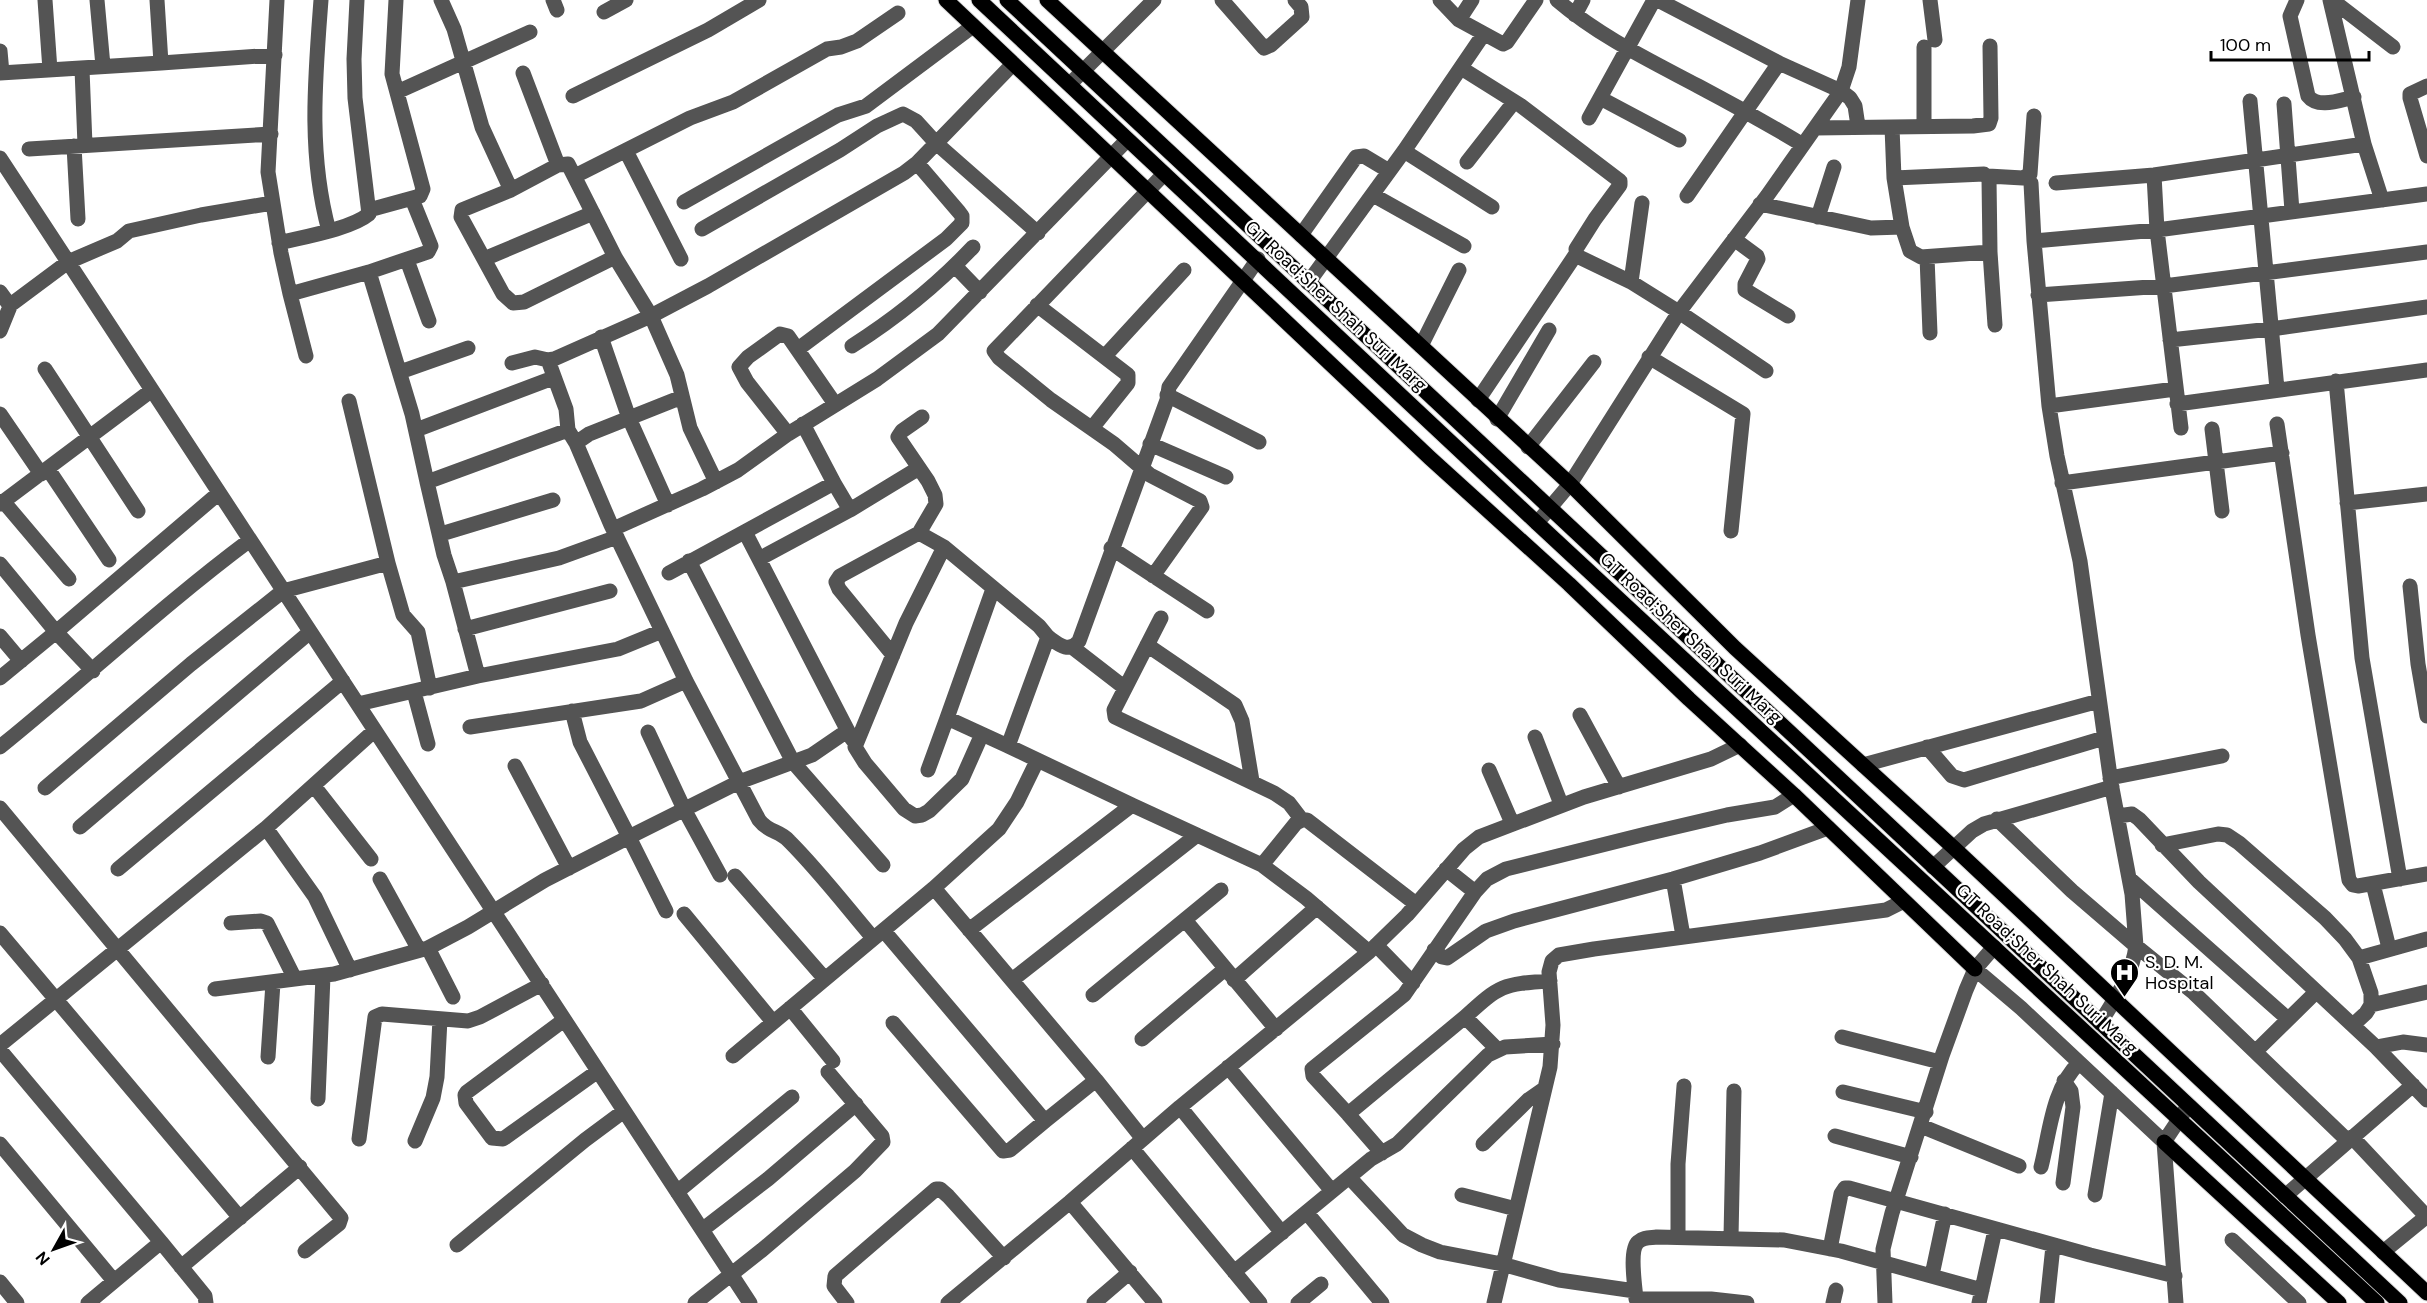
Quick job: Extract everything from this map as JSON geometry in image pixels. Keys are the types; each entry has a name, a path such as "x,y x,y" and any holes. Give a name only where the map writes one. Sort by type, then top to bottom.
{"main road":[{"path":"946,0 1430,458 1569,584 1794,795 1975,969"},
{"name":"GT Road;Sher Shah Suri Marg","path":"979,0 1258,259 1537,523 2377,1303"},
{"name":"GT Road;Sher Shah Suri Marg","path":"1006,0 2400,1303"},
{"path":"1047,0 1326,257 1497,419 1570,484 1735,648 1954,848 2427,1293"},
{"path":"2164,1142 2339,1303"}],"street":[{"path":"45,0 50,70"},
{"path":"97,0 103,66"},
{"path":"157,0 161,63"},
{"path":"277,0 268,172 279,243 306,356"},
{"path":"321,0 314,142 321,202 329,231"},
{"path":"279,243 329,231 363,219 369,214 355,98 357,0"},
{"path":"369,210 422,195 423,184 397,92 392,61 396,0"},
{"path":"441,0 454,29 482,127 511,190"},
{"path":"604,12 626,0"},
{"path":"573,96 708,30 759,0"},
{"path":"1070,84 1154,0"},
{"path":"1222,0 1264,48 1302,17 1301,7 1295,0"},
{"path":"1440,0 1459,20 1500,44 1505,44 1536,0"},
{"path":"1459,20 1472,0"},
{"path":"1557,0 1575,15 1628,49 1748,112 1803,145"},
{"path":"1575,15 1583,0"},
{"path":"1589,118 1656,0 1779,63 1841,91 1850,98 1855,106 1858,126"},
{"path":"1537,523 1570,484 1679,312 1841,91 1849,67 1858,0"},
{"path":"1924,126 1930,0"},
{"path":"2297,0 2290,16 2308,96 2318,104 2354,97"},
{"path":"2331,0 2364,144 2382,200"},
{"path":"2331,0 2393,47"},
{"path":"575,176 690,118 733,102 827,49 857,42 898,14"},
{"path":"684,202 838,114 866,106 973,26"},
{"path":"397,92 530,32"},
{"path":"1308,283 1404,151 1483,35"},
{"path":"1815,128 1989,124 1991,118 1990,46"},
{"path":"0,51 1,73 275,55"},
{"path":"512,363 535,357 548,360 651,316 858,201 917,163 1013,63"},
{"path":"1687,196 1748,112 1779,63"},
{"path":"1461,68 1514,102 1620,181 1620,185 1582,239 1576,254 1478,400"},
{"path":"78,219 82,69"},
{"path":"523,73 558,165"},
{"path":"2427,86 2414,90 2410,98 2427,156"},
{"path":"1600,98 1679,140"},
{"path":"2250,101 2277,389"},
{"path":"1467,162 1514,102"},
{"path":"2284,104 2292,211"},
{"path":"702,228 899,114 912,117 936,143 1038,233"},
{"path":"1894,178 1984,174 2023,178 2030,174 2034,116"},
{"path":"1892,127 1894,178 1902,227 1910,251 1914,255 1927,257 1990,252"},
{"path":"29,149 271,134"},
{"path":"453,582 559,558 615,533 738,470 803,424 877,379 938,334 1128,140"},
{"path":"2056,183 2154,174 2364,144"},
{"path":"626,151 681,259"},
{"path":"1404,151 1492,207"},
{"path":"1301,235 1356,157 1364,156 1389,171"},
{"path":"0,158 750,1303"},
{"path":"798,349 946,239 962,223 959,212 917,163"},
{"path":"615,257 530,300 513,303 503,294 461,217 461,212 511,190 558,165 568,164 615,257 651,316 673,365 690,428 716,482"},
{"path":"1818,217 1834,167"},
{"path":"1153,576 1201,504 1197,499 1150,475 1092,428 1052,400 994,353 994,350 1164,174"},
{"path":"2154,174 2157,230 2181,428"},
{"path":"1988,176 1995,325"},
{"path":"2031,183 2038,296 2049,406 2062,483 2080,561 2098,701 2130,879 2136,946 2128,978 2100,1023"},
{"path":"2034,241 2157,230 2427,194"},
{"path":"1372,195 1464,246"},
{"path":"290,294 369,272 428,252 431,246 412,199"},
{"path":"0,332 11,304 68,262 117,242 129,231 201,215 272,203"},
{"path":"1631,282 1642,203"},
{"path":"1760,204 1871,228 1902,227"},
{"path":"484,259 593,213"},
{"path":"1734,239 1758,259 1745,290 1788,316"},
{"path":"852,346 909,305 955,266 973,247"},
{"path":"2038,296 2164,286 2427,252"},
{"path":"1576,254 1631,282 1766,371"},
{"path":"1927,257 1930,333"},
{"path":"919,533 944,547 1039,626 1048,637 1065,648 1072,647 1081,636 1173,378 1258,259"},
{"path":"407,260 429,321"},
{"path":"955,266 980,292"},
{"path":"1105,356 1184,270"},
{"path":"1421,346 1459,270"},
{"path":"369,272 416,430 444,555 478,676"},
{"path":"0,292 11,304"},
{"path":"1037,304 1063,326 1120,367 1129,379 1092,428"},
{"path":"2170,340 2271,330 2427,307"},
{"path":"1497,419 1549,330"},
{"path":"788,434 747,382 740,367 747,357 782,333 788,336 798,349 835,404"},
{"path":"601,337 629,418 668,505"},
{"path":"400,372 468,348"},
{"path":"1649,357 1743,414 1731,531"},
{"path":"548,360 566,409 572,437 615,533 686,681 766,829 786,838 878,934 1045,1121"},
{"path":"1528,447 1594,362"},
{"path":"45,369 138,511"},
{"path":"2049,406 2277,389 2427,370"},
{"path":"416,430 554,378"},
{"path":"2336,381 2362,658 2400,879"},
{"path":"69,579 2,503 152,390"},
{"path":"1167,395 1259,442"},
{"path":"427,482 572,437 589,434 682,397"},
{"path":"349,401 387,563 403,615 418,632 430,688"},
{"path":"0,414 108,560"},
{"path":"893,655 839,589 836,580 919,533 936,501 928,481 898,437 902,431 922,417"},
{"path":"803,424 850,510"},
{"path":"2277,424 2310,647 2348,874 2355,886 2427,874"},
{"path":"2212,429 2222,511"},
{"path":"1150,444 1226,477"},
{"path":"2062,483 2283,453"},
{"path":"759,559 850,510 919,468"},
{"path":"669,573 834,483"},
{"path":"0,678 219,493"},
{"path":"2347,503 2427,494"},
{"path":"441,534 553,500"},
{"path":"745,532 851,738 866,763 904,809 915,816 929,811 962,779 982,734"},
{"path":"0,747 93,671 162,609 250,540"},
{"path":"215,989 323,976 424,949 569,868 684,808 739,782 851,738 865,726 893,655 944,547"},
{"path":"1112,548 1207,611"},
{"path":"689,561 793,762 883,866"},
{"path":"45,788 191,663 283,591 387,563"},
{"path":"0,564 56,632 93,671"},
{"path":"2410,586 2423,663 2427,716"},
{"path":"928,770 993,589"},
{"path":"465,628 610,591"},
{"path":"1161,618 1114,710 1119,720 1252,781 1281,797 1302,819 1310,821 1416,904"},
{"path":"358,705 478,676 618,649 662,631"},
{"path":"80,827 310,632"},
{"path":"0,636 21,661"},
{"path":"1008,746 1048,637"},
{"path":"1147,645 1235,705 1242,721 1252,781"},
{"path":"1072,647 1125,688"},
{"path":"118,869 343,681"},
{"path":"470,727 642,701 686,681"},
{"path":"414,692 428,744"},
{"path":"1863,765 2098,701"},
{"path":"572,711 580,742 666,911"},
{"path":"1580,715 1618,787"},
{"path":"947,718 1262,865 1413,983"},
{"path":"0,1045 116,948 266,828 374,731"},
{"path":"648,732 684,808 727,875 825,979"},
{"path":"1535,737 1561,804"},
{"path":"1927,747 1952,777 1964,780 2104,738"},
{"path":"948,1303 1372,949 1474,840 1561,804 1700,763 1740,745"},
{"path":"1933,867 1972,831 1997,819 2111,782 2222,756"},
{"path":"733,1056 934,888 1003,824 1017,802 1037,761"},
{"path":"515,766 569,868"},
{"path":"1490,770 1512,823"},
{"path":"314,786 371,859"},
{"path":"1382,1153 1313,1076 1312,1069 1392,1006 1413,983 1474,892 1487,879 1506,869 1658,831 1727,815 1775,807 1794,795"},
{"path":"969,930 1132,805"},
{"path":"0,808 342,1220 305,1251"},
{"path":"2118,816 2134,815 2162,845 2376,1047 2427,1101"},
{"path":"1262,865 1302,819"},
{"path":"1997,819 2072,891 2194,993 2256,1050 2350,1139 2427,1217 2383,1252"},
{"path":"266,828 315,897 350,970"},
{"path":"1434,950 1447,958 1486,931 1514,921 1673,879 1760,853 1828,828"},
{"path":"1012,980 1197,835"},
{"path":"2162,845 2210,835 2227,836 2239,843 2325,918 2359,958 2371,993 2371,1005 2353,1025"},
{"path":"1446,869 1474,892"},
{"path":"380,879 453,997"},
{"path":"1673,879 1683,936"},
{"path":"2130,879 2288,1019"},
{"path":"2373,884 2389,948"},
{"path":"934,888 1096,1080 1137,1144 1260,1303"},
{"path":"1094,995 1221,890"},
{"path":"1494,1303 1550,1067 1553,1044 1551,963 1559,955 1683,936 1886,910 1904,901"},
{"path":"1142,1039 1317,907"},
{"path":"684,914 773,1022"},
{"path":"1185,920 1276,1029"},
{"path":"231,923 261,921 267,923 295,979"},
{"path":"0,933 240,1218"},
{"path":"2359,958 2427,939"},
{"path":"1885,1303 1883,1263 1885,1238 1896,1201 1940,1062 1975,969 1994,947"},
{"path":"1975,969 2164,1142"},
{"path":"318,1099 323,976"},
{"path":"1348,1114 1489,996 1505,986 1550,981"},
{"path":"268,1056 273,983"},
{"path":"359,1139 375,1017 382,1014 468,1021 542,984"},
{"path":"2256,1050 2316,992"},
{"path":"2371,1005 2427,992"},
{"path":"695,1303 770,1243 882,1145 884,1140 856,1104 790,1008"},
{"path":"1465,1017 1497,1049"},
{"path":"415,1141 433,1098 437,1077 440,1019"},
{"path":"564,1020 467,1092 466,1103 492,1138 503,1139 598,1071"},
{"path":"893,1023 1002,1151 1010,1150 1096,1080"},
{"path":"1842,1037 1940,1062"},
{"path":"2376,1047 2403,1042 2427,1045"},
{"path":"1234,1272 1349,1177 1404,1138 1497,1049 1553,1044"},
{"path":"0,1050 205,1296 206,1303"},
{"path":"2040,1167 2064,1081 2079,1063"},
{"path":"1228,1067 1332,1191"},
{"path":"2063,1183 2073,1107 2071,1091 2064,1081"},
{"path":"2285,1196 2413,1085"},
{"path":"1678,1237 1678,1164 1684,1086"},
{"path":"1483,1144 1528,1100 1544,1089"},
{"path":"1731,1237 1734,1091"},
{"path":"1843,1092 1923,1119 2019,1166"},
{"path":"2095,1195 2112,1093"},
{"path":"677,1192 792,1097"},
{"path":"702,1230 768,1179 856,1104"},
{"path":"2176,1303 2164,1142 2188,1106"},
{"path":"1180,1107 1282,1233"},
{"path":"457,1245 624,1111"},
{"path":"1835,1136 1911,1157"},
{"path":"0,1144 114,1281"},
{"path":"181,1267 300,1167"},
{"path":"1349,1177 1403,1235 1412,1241 1440,1251 1503,1264 1636,1298 1711,1299 1747,1303"},
{"path":"1830,1249 1841,1194 1845,1188 1860,1190 2054,1246 2175,1276"},
{"path":"847,1303 834,1286 836,1276 936,1189 940,1189 948,1196 1004,1258"},
{"path":"1462,1195 1516,1209"},
{"path":"1070,1202 1155,1303"},
{"path":"1307,1213 1382,1303"},
{"path":"1932,1275 1945,1214"},
{"path":"1636,1298 1634,1252 1636,1244 1643,1239 1678,1237 1772,1238 1830,1249 1932,1275 1980,1297 1995,1230"},
{"path":"2232,1240 2299,1303"},
{"path":"88,1303 160,1242"},
{"path":"2047,1303 2054,1246"},
{"path":"1094,1303 1130,1272"},
{"path":"0,1282 17,1303"},
{"path":"1298,1303 1321,1284"}],"place":[{"name":"S. D. M. Hospital","path":"2124,998"}]}
